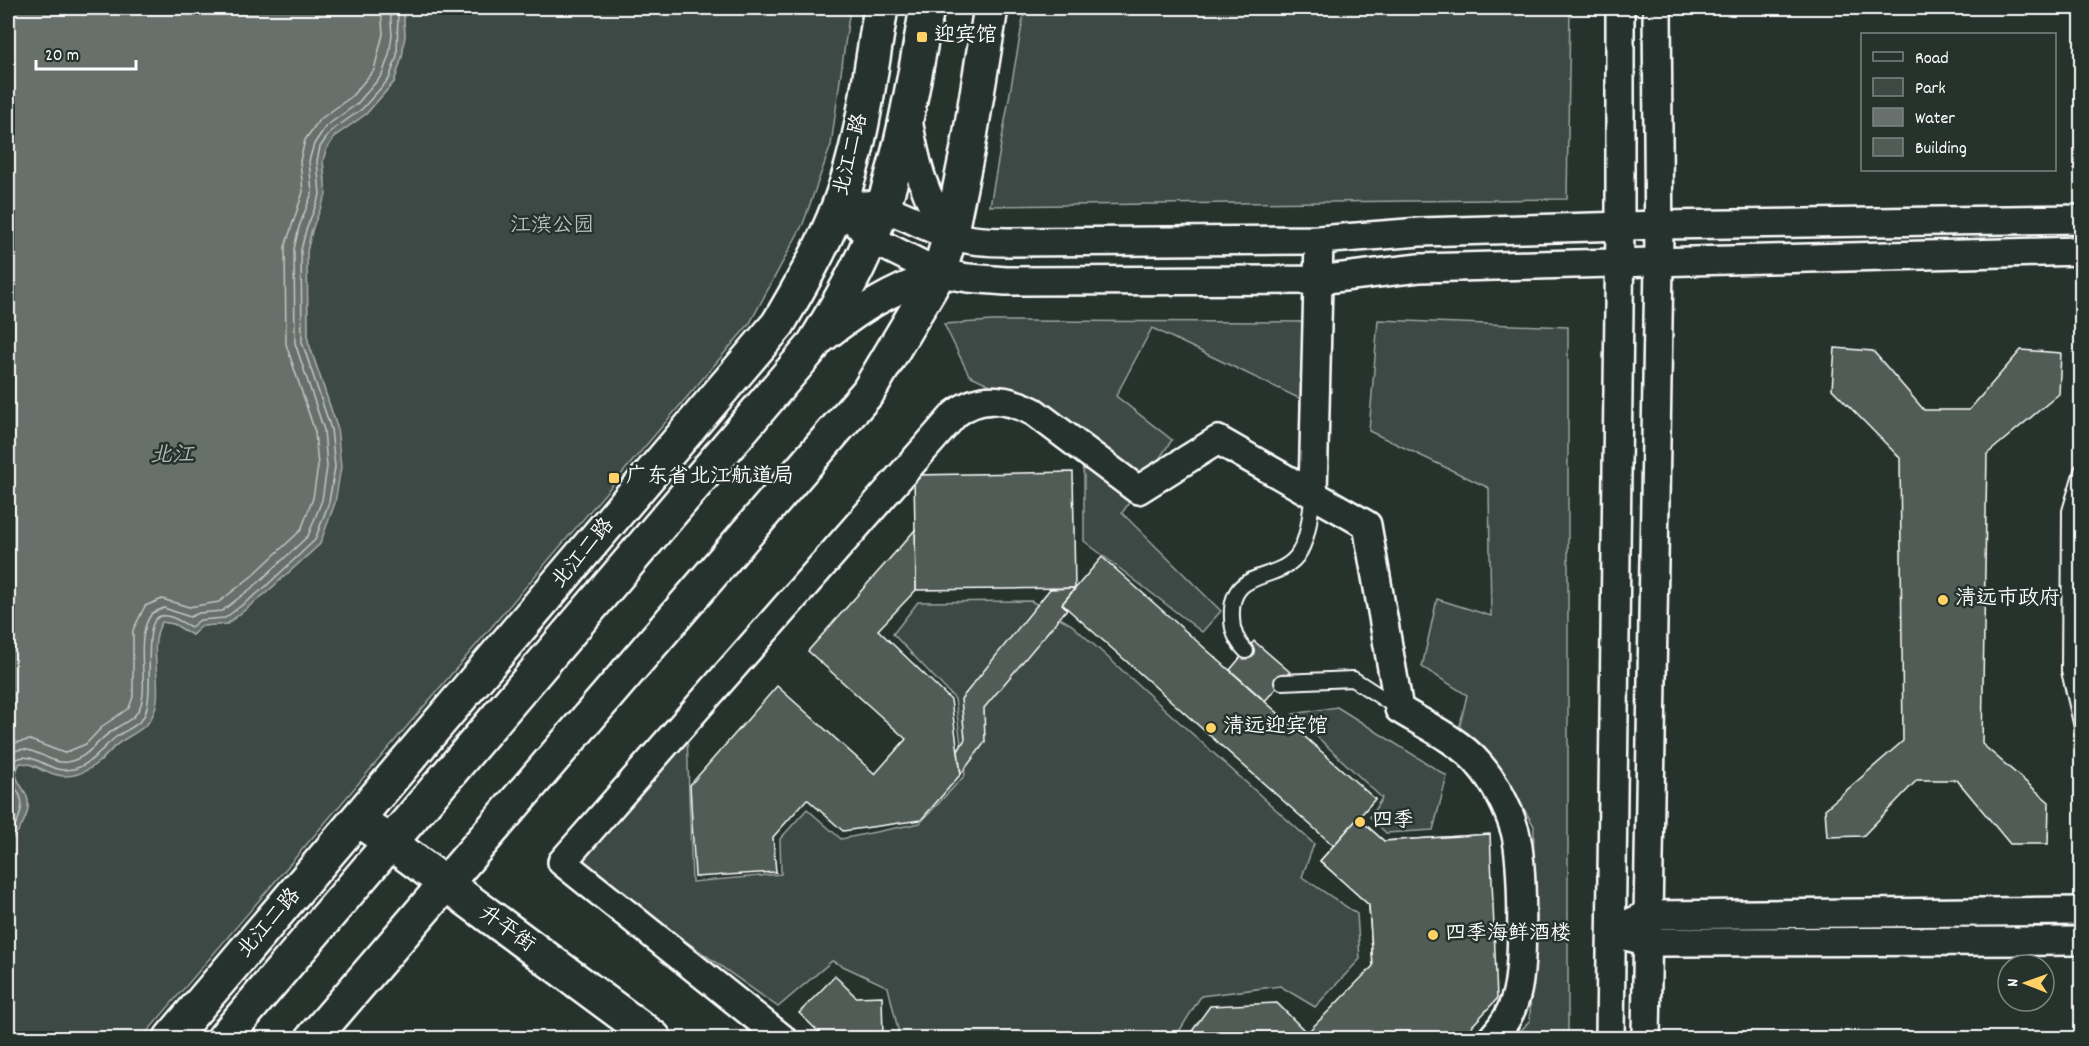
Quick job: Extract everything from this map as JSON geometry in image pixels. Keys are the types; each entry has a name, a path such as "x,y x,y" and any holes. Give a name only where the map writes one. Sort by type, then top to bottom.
{"main road":[{"name":"北江二路","path":"171,1038 360,819 778,324 813,266 839,204 851,166 865,105 881,8"},
{"name":"北江二路","path":"224,1038 812,347 848,288 871,238 882,206 907,109 927,8"},
{"path":"313,1038 868,392 939,273 950,236 969,143 992,8"},
{"name":"升平街","path":"360,819 651,1038"}],"street":[{"path":"1610,1038 1620,227 1620,8"},
{"path":"1646,1038 1659,262 1657,8"},
{"path":"907,109 915,161 929,202 950,236"},
{"path":"839,204 882,206 950,236 974,241 1008,242 1319,240 1420,232 1659,225 2082,219"},
{"path":"839,204 871,238 939,273 1006,281 1318,280 1419,268 2082,251"},
{"path":"1313,494 1319,240"},
{"path":"812,347 859,310 892,291 939,273"},
{"path":"782,1038 562,862 955,414 976,401 990,400 1020,405 1054,424 1138,490 1218,440 1367,525 1399,709 1455,744 1478,762 1508,810 1515,830 1519,852 1520,972 1516,998 1510,1014 1492,1038"},
{"path":"1612,932 1647,915 2082,911"},
{"path":"1612,932 1648,942 2082,941"}],"lane":[{"path":"2082,471 2070,511 2069,659 2082,727"},
{"path":"1246,651 1237,640 1232,623 1237,593 1249,580 1280,570 1296,557 1303,545 1313,494"},
{"path":"1282,682 1353,680 1399,709"}],"green space":[{"name":"江滨公园","path":"403,8 850,8 831,145 803,224 750,323 142,1038 8,1038 8,842 24,822 28,809 27,797 16,773 20,763 28,763 43,771 101,761 118,743 148,723 156,702 155,632 162,622 174,624 192,635 201,626 227,624 266,593 320,544 337,427 308,341 307,251 325,180 323,161 326,150 335,136 366,114 394,82 402,57 405,35"},
{"path":"1025,8 1570,8 1567,199 990,206"},
{"path":"1378,320 1568,327 1568,1038 1515,1038 1530,1020 1534,826 1497,763 1459,729 1467,695 1422,667 1437,599 1491,616 1489,488 1369,431"},
{"path":"993,321 1310,322 1309,403 1152,328 1116,396 1172,440 1122,513 1221,611 1202,632 1084,541 1084,476 1074,425 969,375 944,324"},
{"path":"1031,601 1072,625 1314,844 1302,877 1357,914 1360,959 1315,1007 1280,986 1201,996 1175,1038 900,1038 888,987 832,961 778,1007 575,862 687,734 692,882 781,874 780,839 807,809 841,839 920,823 965,775 955,699 893,634 918,602"},
{"path":"1337,707 1447,776 1433,830 1386,833 1370,817 1382,798 1293,714"}],"water":[{"name":"北江","path":"8,8 403,8 405,35 402,57 394,82 366,114 335,136 326,150 323,161 326,195 311,232 307,251 308,341 337,427 341,467 335,503 320,544 266,593 227,624 202,626 192,635 174,624 162,622 155,646 157,701 154,713 147,724 117,745 91,768 78,774 57,775 31,764 20,763 16,773 27,797 28,809 20,828 8,842"}],"building":[{"name":"清远市政府","path":"1835,348 1873,351 1924,410 1969,410 2021,350 2061,353 2059,394 1987,454 1982,744 2049,802 2048,844 2010,844 1957,780 1917,780 1863,836 1827,837 1825,809 1903,741 1900,458 1832,389"},
{"path":"1073,472 1075,588 916,590 914,475"},
{"path":"915,530 916,590 878,630 951,700 961,774 921,820 843,831 807,799 773,837 776,872 695,877 690,785 777,686 875,774 906,739 808,651"},
{"path":"1102,557 1375,799 1334,846 1062,604"},
{"path":"1075,588 1062,604 1067,609 984,708 985,742 961,774 958,751 965,739 961,699 1050,589"},
{"path":"1254,641 1290,672 1265,701 1230,670"},
{"name":"四季海鲜酒楼","path":"1358,818 1384,841 1477,835 1488,1004 1376,1011 1369,905 1320,861"},
{"name":"四季海鲜酒楼","path":"1358,818 1384,841 1490,834 1497,999 1461,1038 1187,1038 1210,1006 1277,1003 1307,1033 1373,966 1369,905 1320,861"},
{"path":"835,976 856,997 882,996 883,1038 825,1038 799,1013"}],"place":[{"name":"迎宾馆","path":"922,37"},
{"name":"广东省北江航道局","path":"614,478"},
{"name":"清远市政府","path":"1943,600"},
{"name":"清远迎宾馆","path":"1211,728"},
{"name":"四季","path":"1360,822"},
{"name":"四季海鲜酒楼","path":"1433,935"}]}
